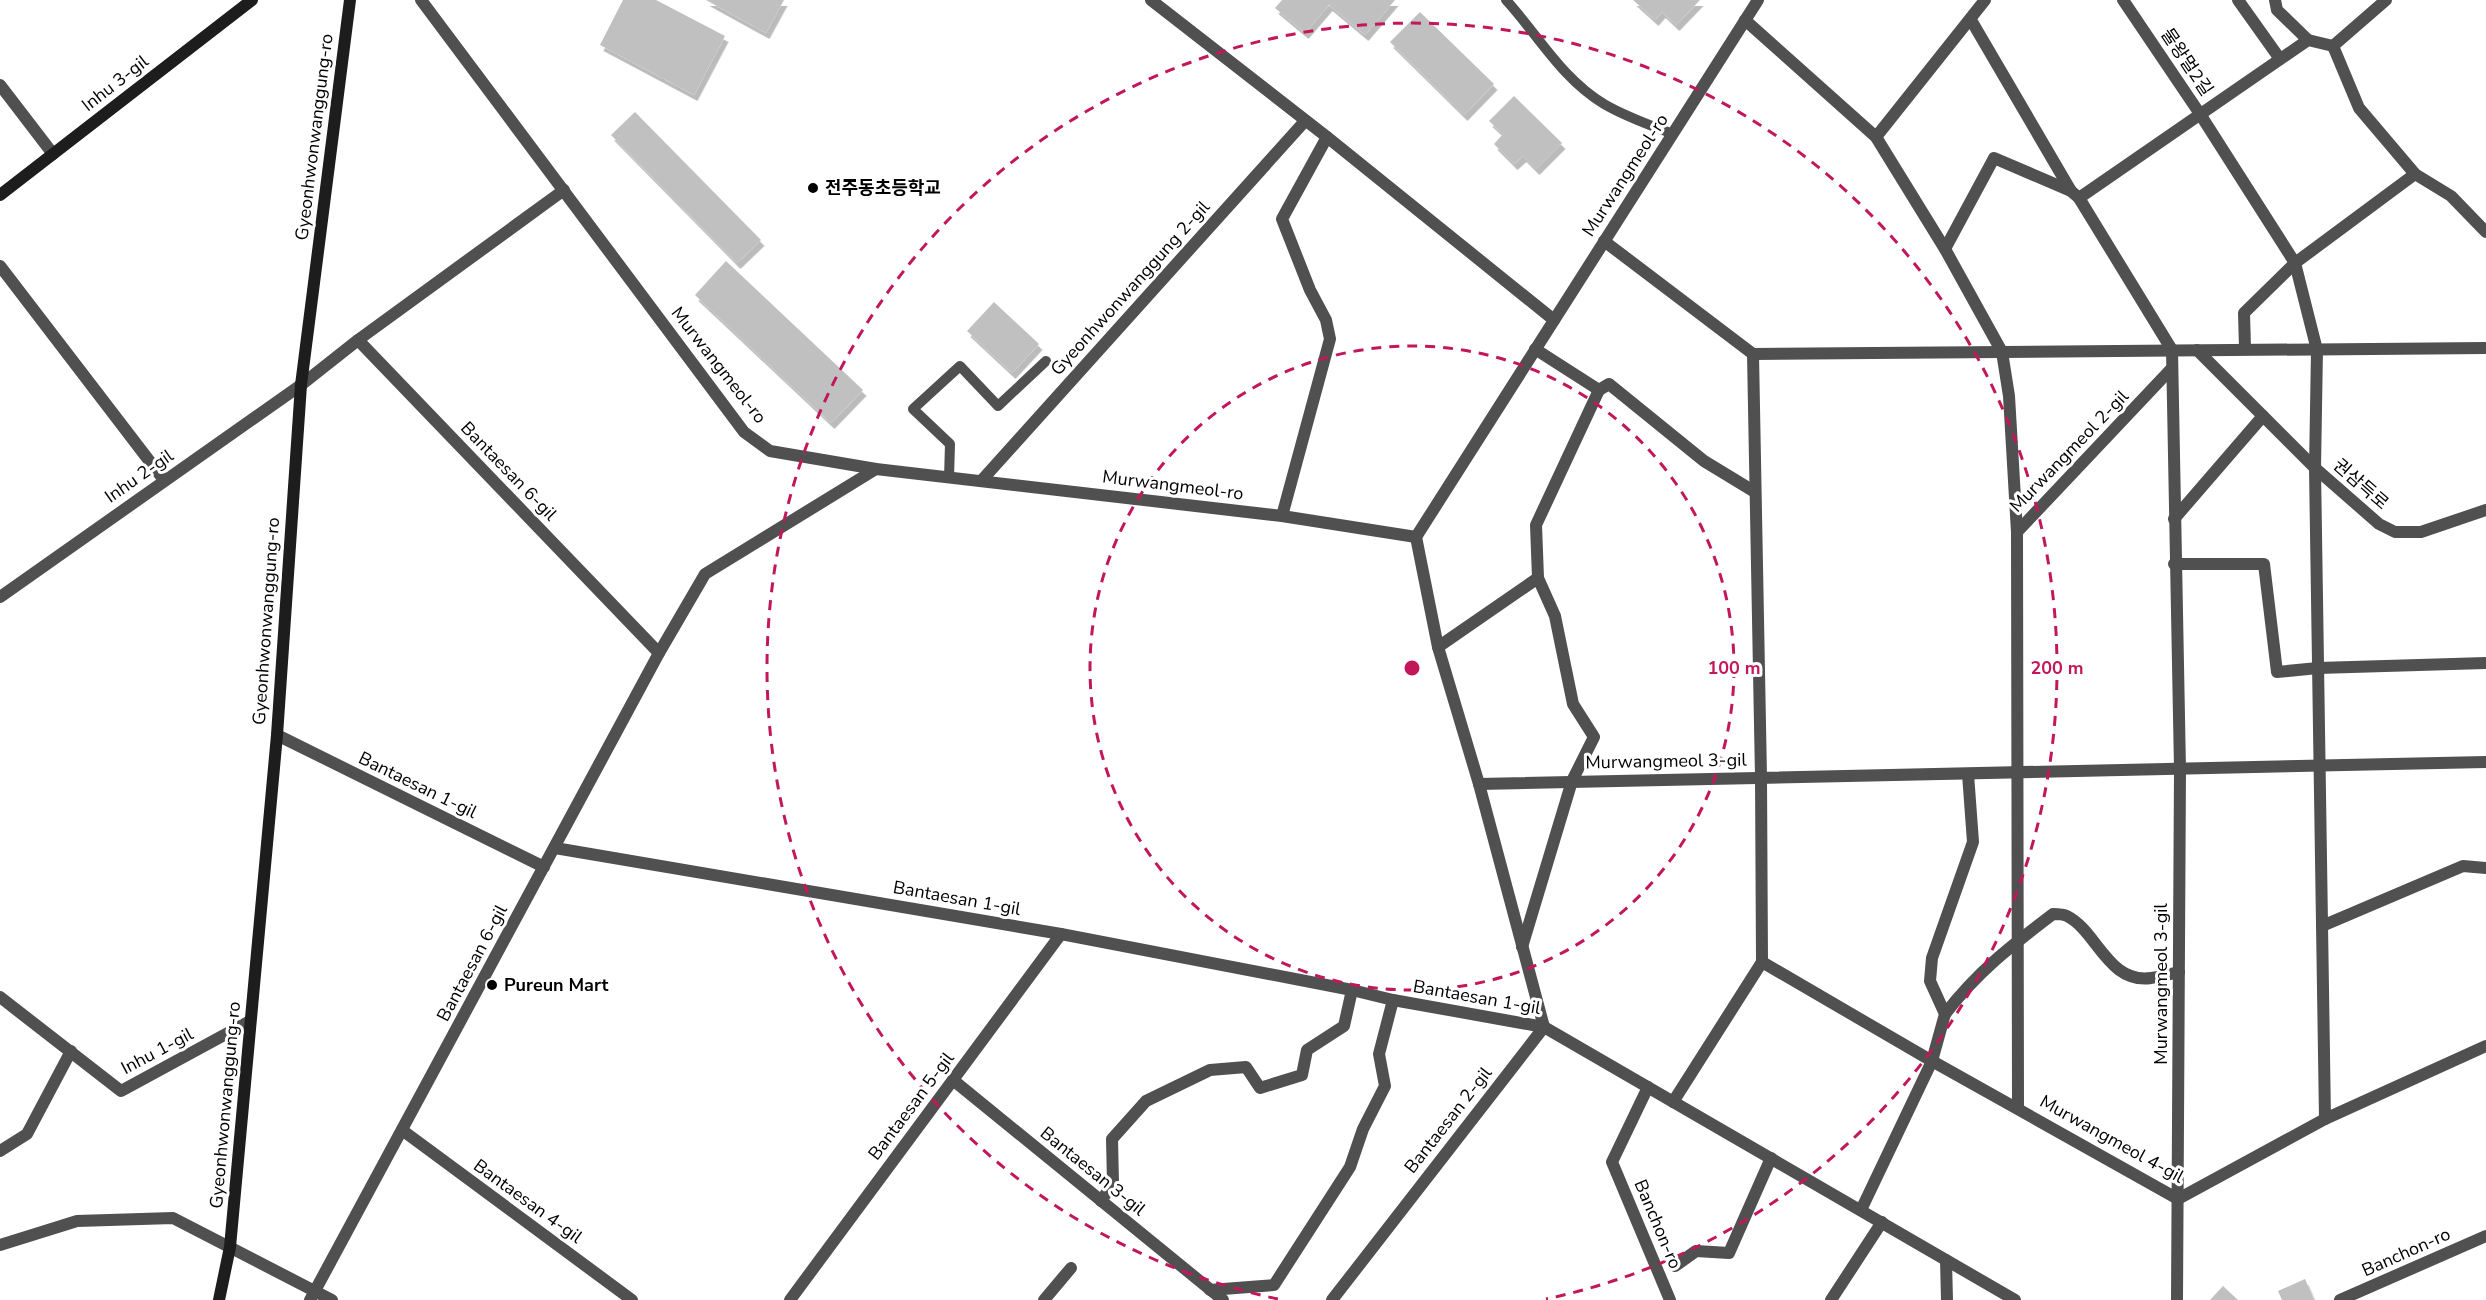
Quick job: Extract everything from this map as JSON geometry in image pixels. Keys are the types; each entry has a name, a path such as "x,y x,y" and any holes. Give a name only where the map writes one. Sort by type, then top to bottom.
{"street":[{"name":"Inhu 3-gil","path":"0,195 252,0"},
{"name":"Gyeonhwonwanggung-ro","path":"219,1300 230,1246 277,735 301,385 350,0"},
{"name":"Murwangmeol-ro","path":"421,0 744,432 770,452 876,469 1282,516 1416,537 1758,0"},
{"path":"1151,0 1327,137 1554,320"},
{"path":"1745,20 1876,137 1985,0"},
{"name":"물왕멀2길","path":"2123,0 2200,114"},
{"path":"2238,0 2280,59"},
{"path":"2275,0 2277,10 2308,39 2333,46"},
{"path":"2333,46 2386,0"},
{"path":"1971,20 2172,350 2174,519"},
{"path":"2075,194 2138,157 2308,39"},
{"path":"2333,46 2359,108 2415,174 2451,195 2486,232"},
{"path":"0,85 53,154"},
{"path":"2200,114 2295,263 2317,350 2315,468 2325,1119"},
{"name":"Gyeonhwonwanggung 2-gil","path":"982,480 1305,121"},
{"path":"1282,516 1330,339 1326,320 1310,290 1282,219 1327,137"},
{"name":"Murwangmeol 2-gil","path":"1876,137 1945,249 2002,352 2009,396 2017,531"},
{"path":"1945,249 1994,158 2075,194"},
{"path":"2245,348 2244,312 2295,263 2415,174"},
{"name":"Inhu 2-gil","path":"0,597 301,385 358,340 564,190"},
{"path":"1604,241 1753,354 2245,348 2317,350 2486,348"},
{"path":"0,266 164,480"},
{"name":"Bantaesan 6-gil","path":"358,340 659,652"},
{"path":"1535,349 1599,390 1609,384 1704,461 1755,492"},
{"path":"2197,350 2315,468"},
{"path":"1753,354 1755,492"},
{"name":"Murwangmeol 2-gil","path":"2017,531 2172,368"},
{"name":"Murwangmeol 3-gil","path":"1522,948 1572,782 1594,737 1573,704 1556,616 1538,579 1536,525 1599,390"},
{"path":"2174,519 2263,416"},
{"name":"권삼득로","path":"2315,468 2379,524 2395,532 2421,532 2486,510"},
{"name":"Bantaesan 6-gil","path":"313,1295 659,652 705,574 876,469"},
{"name":"Murwangmeol 3-gil","path":"1755,492 1760,699 1762,962"},
{"name":"Murwangmeol 3-gil","path":"2174,519 2180,769 2177,1300"},
{"path":"2017,531 2018,1108"},
{"path":"1416,537 1438,647 1479,784 1544,1027"},
{"path":"2174,564 2264,564 2277,672 2318,668 2486,663"},
{"path":"1438,647 1538,579"},
{"name":"Bantaesan 1-gil","path":"277,735 544,867"},
{"name":"Murwangmeol 3-gil","path":"1479,784 2486,762"},
{"path":"1945,1014 1930,981 1932,958 1973,842 1968,774"},
{"name":"Bantaesan 1-gil","path":"555,848 1061,934 1352,990 1393,1000 1544,1027 2015,1300"},
{"path":"2322,926 2463,866 2486,868"},
{"path":"1861,1210 1932,1061 1945,1014 1974,979 2017,941 2053,914 2066,915 2078,924 2112,965 2134,977 2150,979 2179,972"},
{"name":"Bantaesan 5-gil","path":"790,1300 1061,934"},
{"path":"1673,1102 1762,962"},
{"name":"Murwangmeol 4-gil","path":"1762,962 1932,1061 2178,1199 2325,1119 2486,1046"},
{"path":"1101,1201 1113,1183 1112,1139 1146,1101 1210,1070 1246,1067 1260,1088 1302,1075 1307,1050 1344,1026 1352,990"},
{"name":"Inhu 1-gil","path":"0,998 121,1091 250,1021"},
{"name":"Bantaesan 1-gil","path":"1210,1290 1274,1285 1350,1167 1364,1129 1385,1086 1379,1054 1393,1000"},
{"name":"Bantaesan 2-gil","path":"1332,1300 1544,1027"},
{"path":"0,1151 27,1134 71,1051"},
{"name":"Bantaesan 3-gil","path":"953,1080 1223,1300"},
{"path":"1648,1087 1612,1162 1669,1296"},
{"name":"Bantaesan 4-gil","path":"402,1130 632,1300"},
{"path":"1675,1266 1696,1251 1729,1253 1771,1158"},
{"name":"Gyeonhwonwanggung-ro","path":"0,1245 77,1221 174,1218 230,1246 313,1295"},
{"path":"1831,1300 1882,1222"},
{"name":"Banchon-ro","path":"2340,1300 2486,1236"},
{"path":"1946,1260 1947,1300"},
{"path":"1044,1300 1071,1269"},
{"path":"313,1295 332,1300"}],"lane":[{"path":"1506,0 1565,73 1596,98 1621,113 1673,134"},
{"path":"949,478 950,444 913,408 960,366 998,406 1046,362"}],"building":[{"path":"623,0 656,0 725,36 694,95 600,45"},
{"path":"706,0 784,0 766,33"},
{"path":"1282,0 1395,0 1365,35 1329,5 1305,33 1275,8"},
{"path":"1633,0 1700,0 1676,25 1662,12 1655,20"},
{"path":"1420,12 1494,84 1464,115 1390,42"},
{"path":"1514,96 1562,143 1536,169 1523,156 1514,164 1494,144 1503,134 1489,121"},
{"path":"635,112 761,240 737,263 611,135"},
{"path":"726,261 863,390 831,423 695,295"},
{"path":"994,302 1039,344 1012,373 967,331"},
{"path":"2305,1279 2314,1300 2282,1300 2278,1291"},
{"path":"2223,1286 2238,1300 2210,1300"}],"place":[{"name":"전주동초등학교","path":"813,188"},
{"name":"Pureun Mart","path":"492,985"}]}
